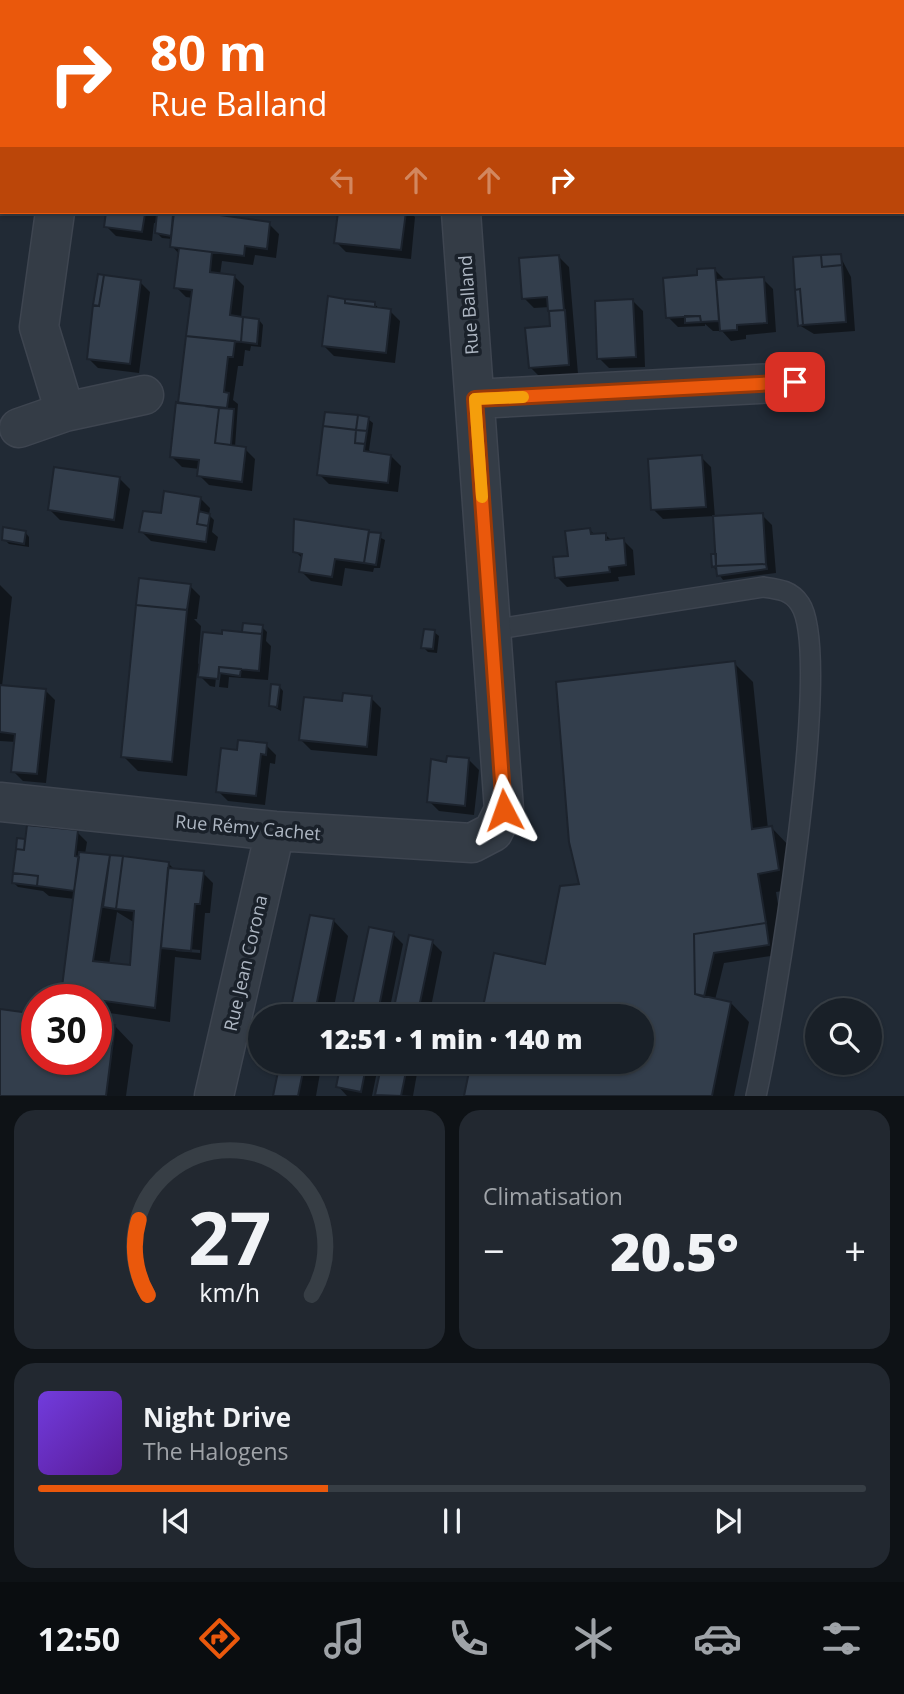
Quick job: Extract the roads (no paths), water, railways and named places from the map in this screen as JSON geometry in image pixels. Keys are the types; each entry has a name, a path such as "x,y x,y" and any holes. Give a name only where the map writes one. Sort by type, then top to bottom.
{"street":[{"path":"55,214 39,327 65,412"},
{"name":"Rue Balland","path":"461,214 504,810 493,832"},
{"path":"475,399 795,382"},
{"path":"19,428 65,412 144,395"},
{"name":"Rue Rémy Cachet","path":"0,802 275,831 472,843 493,832"},
{"name":"Rue Jean Corona","path":"214,1096 275,831"}],"lane":[{"path":"491,629 763,587 784,589 800,603 809,627 810,698 788,921 756,1096"}]}
